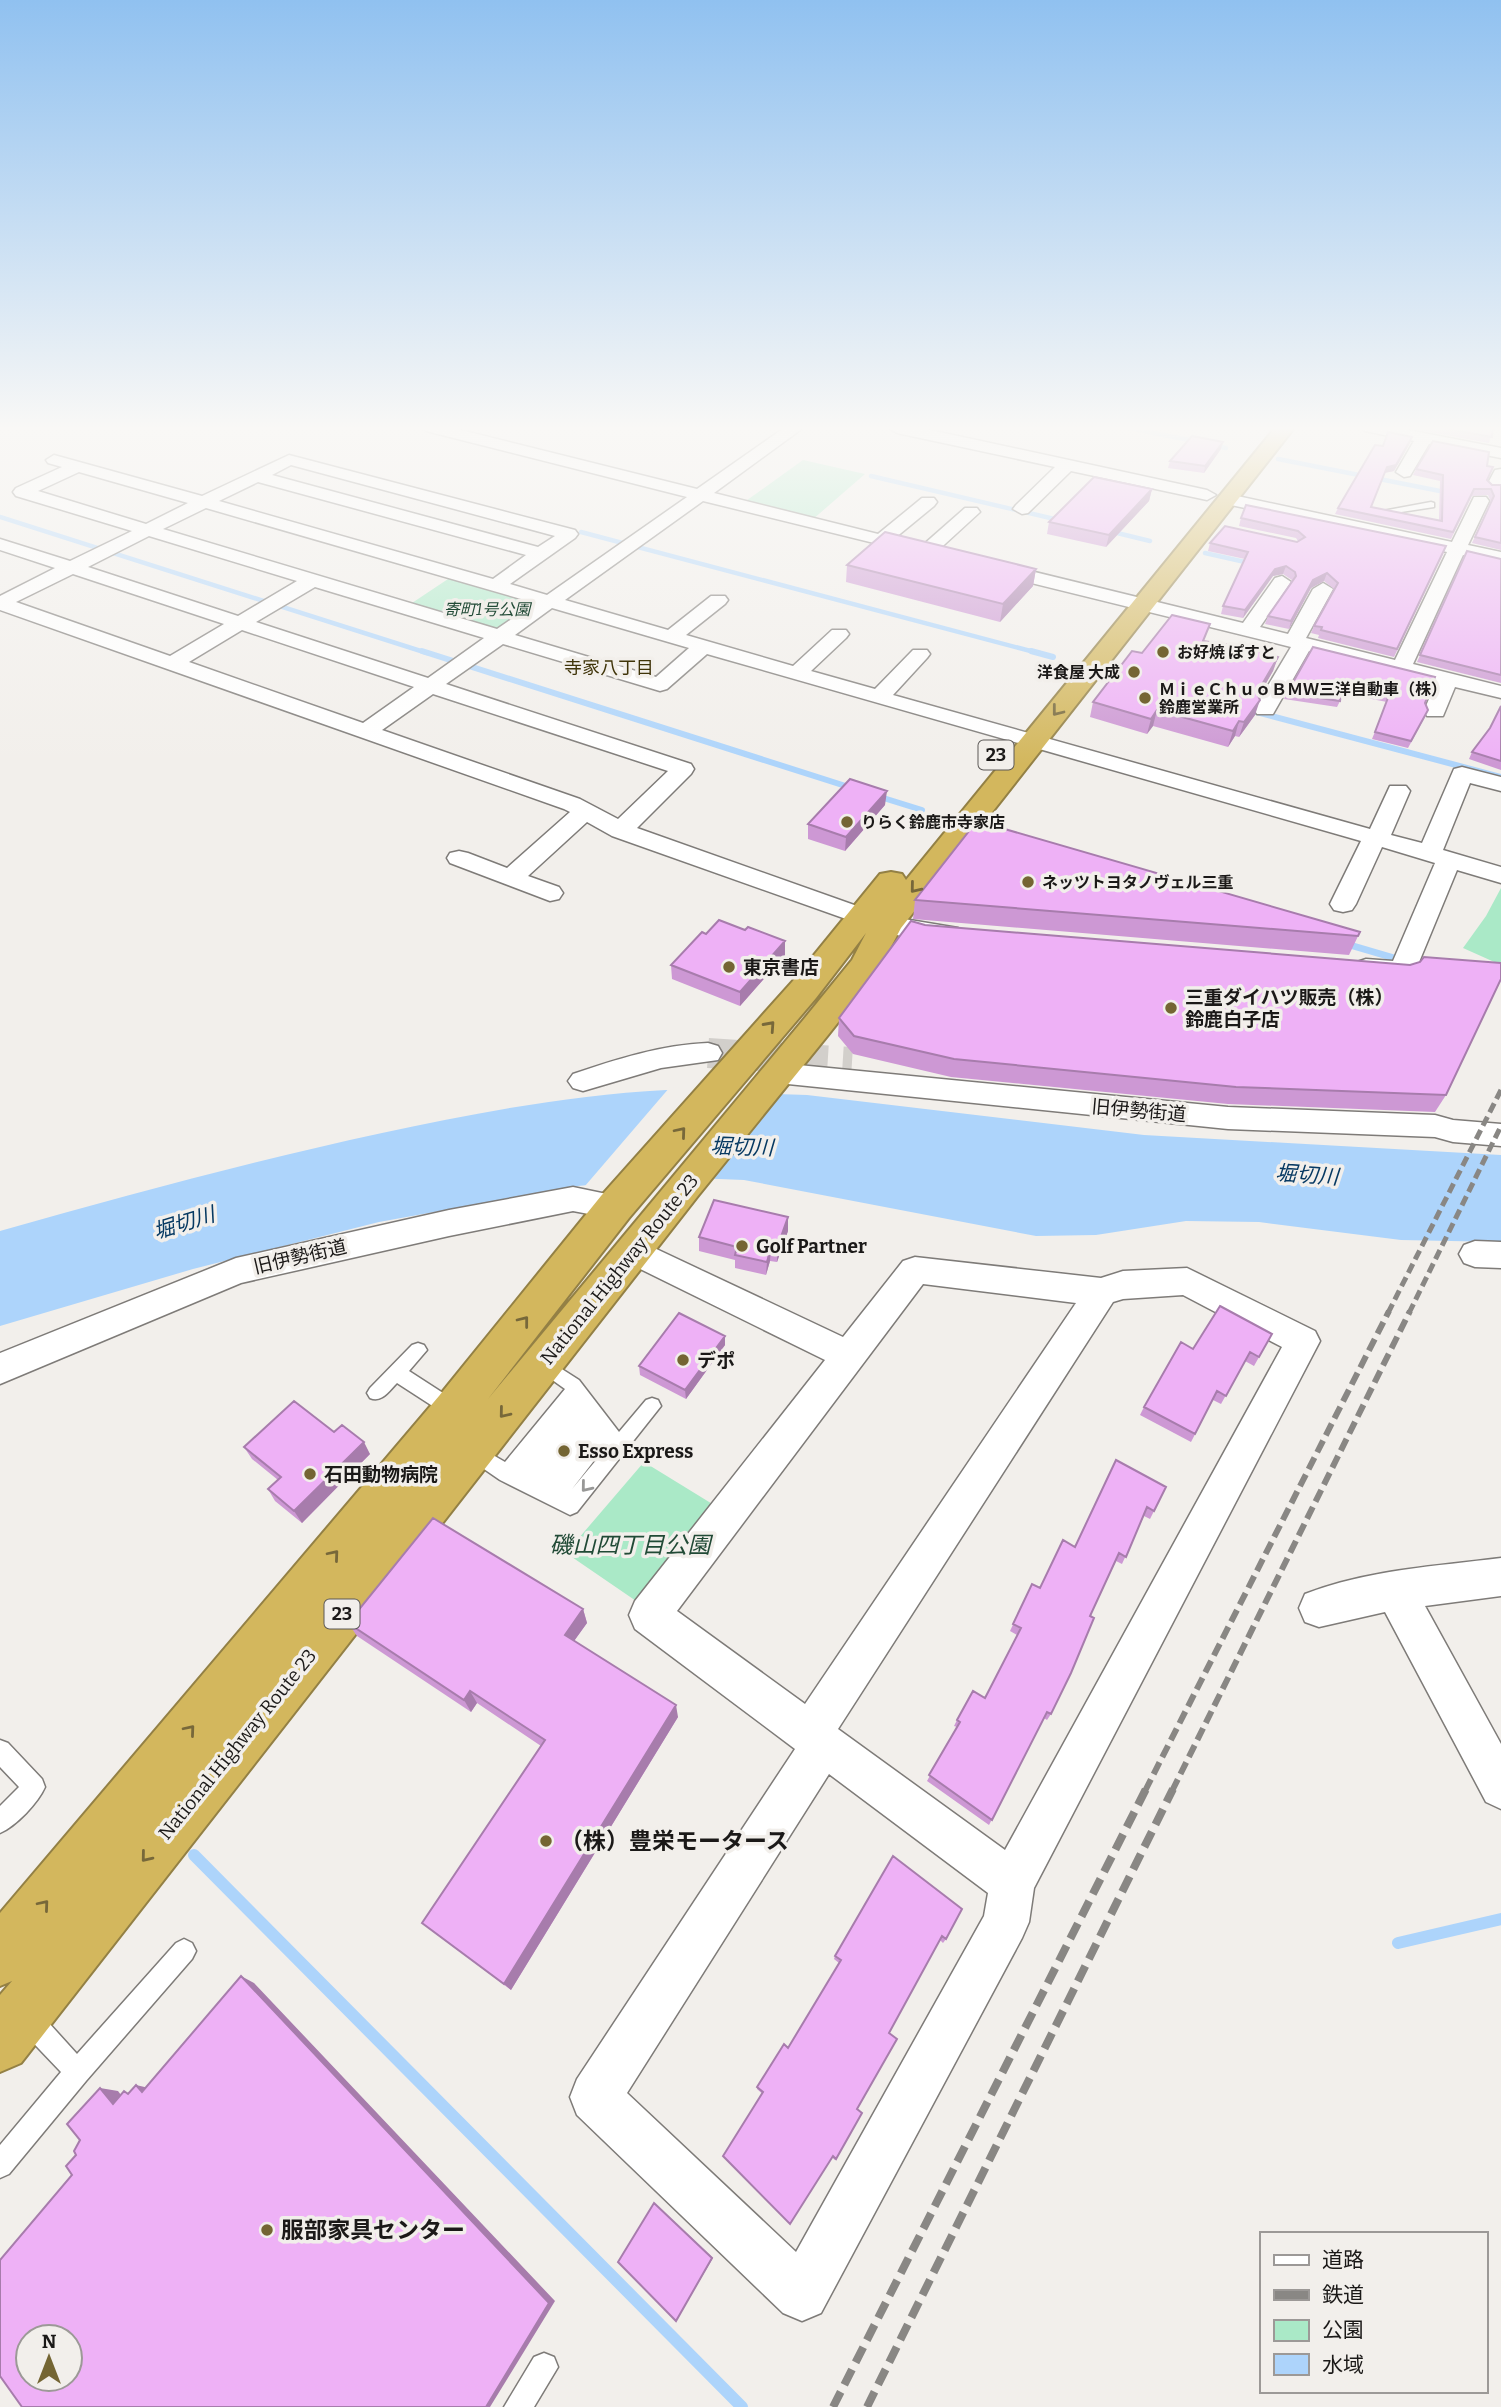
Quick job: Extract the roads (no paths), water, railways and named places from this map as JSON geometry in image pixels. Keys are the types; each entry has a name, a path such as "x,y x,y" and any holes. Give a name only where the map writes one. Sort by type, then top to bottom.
{"highway":[{"name":"National Highway Route 23","path":"508,1467 626,1196 717,1065 804,990 874,920 1182,540"},
{"name":"National Highway Route 23","path":"1133,602 1198,540"},
{"name":"National Highway Route 23","path":"3,1947 162,1800 581,1400 633,1251 865,965 874,920"},
{"name":"National Highway Route 23","path":"11,2027 162,1800"}],"street":[{"path":"0,603 127,540"},
{"path":"182,540 660,685 704,646"},
{"path":"334,540 1440,856 1501,876"},
{"path":"492,540 542,554"},
{"path":"495,586 560,540"},
{"path":"365,732 636,540"},
{"path":"884,540 953,558"},
{"path":"927,551 939,540"},
{"path":"1420,540 1501,558"},
{"path":"1401,668 1462,540"},
{"path":"0,544 684,769 620,831"},
{"path":"979,564 1501,692"},
{"path":"173,663 313,580"},
{"path":"1247,631 1282,582"},
{"path":"1265,709 1323,589"},
{"path":"673,636 719,600"},
{"path":"0,603 572,804 620,831 874,920 923,932 978,937"},
{"path":"798,672 839,634"},
{"path":"880,696 920,654"},
{"path":"1435,711 1448,679"},
{"path":"1346,967 1401,971 1407,961 1440,856 1462,774 1501,784"},
{"path":"1343,904 1398,791"},
{"path":"510,878 584,811"},
{"path":"459,858 550,893"},
{"path":"583,1081 656,1058 717,1065"},
{"path":"852,1062 886,1066 935,1079 963,1091"},
{"name":"旧伊勢街道","path":"774,1077 963,1091 1125,1110 1228,1118 1435,1126 1453,1131 1501,1135"},
{"name":"旧伊勢街道","path":"0,1369 236,1271 449,1223 573,1199 626,1196"},
{"path":"633,1251 849,1356"},
{"path":"1012,1883 816,1740 649,1615 915,1270 1101,1292 1123,1285 1187,1280 1303,1341 1012,1883 1006,1922 802,2294 595,2097 816,1740 1101,1292"},
{"path":"1319,1608 1395,1591 1501,1577"},
{"path":"1395,1591 1501,1787"}],"lane":[{"path":"376,1393 418,1350"},
{"path":"397,1373 508,1467 570,1506 652,1406"},
{"path":"508,1467 581,1400 619,1446"},
{"path":"0,1751 34,1787 0,1822"},
{"path":"0,2165 184,1951"},
{"path":"11,2027 78,2072"},
{"path":"518,2407 544,2367"}],"water":[{"name":"堀切川","path":"666,1090 807,1095 1144,1135 1501,1155 1501,1242 1401,1240 1259,1222 1186,1221 1096,1235 1036,1236 744,1180 669,1177 578,1186 379,1222 193,1269 0,1326 0,1231 190,1179 382,1133 523,1106"}],"waterway":[{"path":"73,540 427,653"},
{"path":"612,540 1038,653"},
{"path":"1205,553 1254,564"},
{"path":"422,651 855,789"},
{"path":"1031,651 1053,657"},
{"path":"1253,711 1501,777"},
{"path":"877,796 922,810"},
{"path":"1343,943 1401,960"},
{"path":"194,1855 742,2407"},
{"path":"1398,1943 1501,1919"}],"tunnel":[{"path":"708,1053 852,1062"}],"railway":[{"path":"1388,1313 1501,1090"},
{"path":"1409,1313 1501,1126"},
{"path":"1145,1791 1389,1311"},
{"path":"1172,1791 1410,1311"},
{"path":"833,2407 1146,1789"},
{"path":"867,2407 1173,1789"}],"place":[{"name":"お好焼 ぽすと","path":"1163,652"},
{"name":"洋食屋 大成","path":"1134,672"},
{"name":"ＭｉｅＣｈｕｏＢＭＷ三洋自動車（株） 鈴鹿営業所","path":"1145,698"},
{"name":"りらく鈴鹿市寺家店","path":"847,822"},
{"name":"ネッツトヨタノヴェル三重","path":"1028,882"},
{"name":"東京書店","path":"729,967"},
{"name":"三重ダイハツ販売（株） 鈴鹿白子店","path":"1171,1008"},
{"name":"Golf Partner","path":"742,1246"},
{"name":"デポ","path":"683,1360"},
{"name":"Esso Express","path":"564,1451"},
{"name":"石田動物病院","path":"310,1474"},
{"name":"（株）豊栄モータース","path":"546,1841"},
{"name":"服部家具センター","path":"267,2230"}],"district":[{"name":"寺家八丁目","path":"609,668"}],"park label":[{"name":"寄町1号公園","path":"487,609"},
{"name":"磯山四丁目公園","path":"630,1545"}]}
